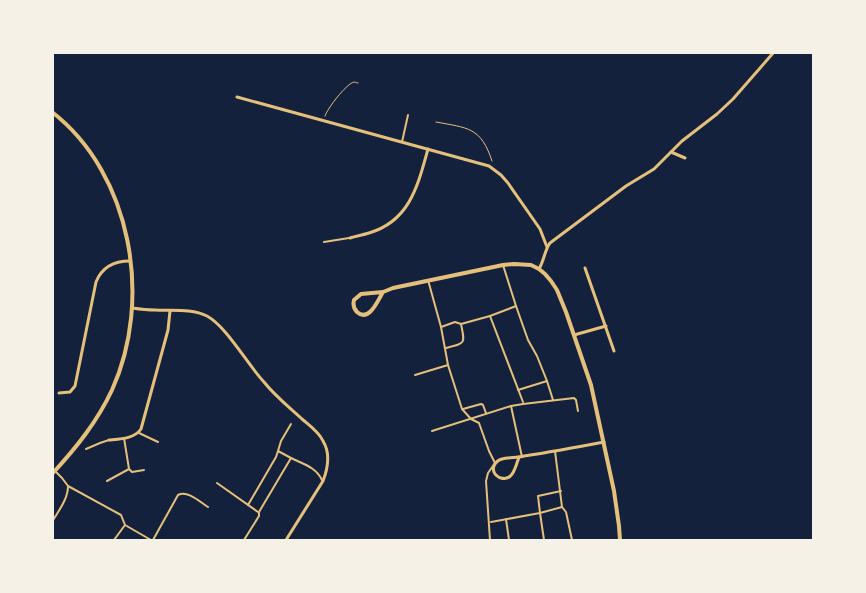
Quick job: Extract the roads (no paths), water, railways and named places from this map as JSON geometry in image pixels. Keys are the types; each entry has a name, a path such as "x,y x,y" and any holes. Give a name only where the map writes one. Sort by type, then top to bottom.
{"street":[{"path":"547,247 626,186 654,169 682,142 717,114 774,52"},
{"path":"237,97 479,163 494,169 508,183 540,229 547,247 539,269"},
{"path":"52,112 67,123 96,160 116,202 127,239 132,308 131,325 125,354 113,388 94,423 54,472"},
{"path":"350,238 370,233 383,227 401,213 414,195 428,149"},
{"path":"671,152 685,158"},
{"path":"59,393 70,392 75,386 96,282 100,273 111,265 130,261"},
{"path":"383,292 370,312 364,315 354,308 354,300 368,293 383,292 392,288 503,265 531,265 539,269 552,281 574,335 590,385 614,491 620,540"},
{"path":"585,268 614,351"},
{"path":"132,308 198,312 207,316 216,323 263,382 317,432 323,441 328,459 327,471 323,481 286,540"},
{"path":"109,440 133,436 139,433 144,424 168,330 170,310"},
{"path":"574,335 606,326"},
{"path":"520,457 510,477 505,479 499,478 495,474 493,469 495,463 500,459 604,442"}],"lane":[{"path":"402,142 408,115"},
{"path":"324,242 350,238"},
{"path":"503,265 528,340 537,356 553,400"},
{"path":"428,280 441,327 448,365 463,410 471,419 479,423 488,451 495,463 488,473 486,482 490,540"},
{"path":"441,327 455,322 461,324 490,316 516,306"},
{"path":"490,316 523,404"},
{"path":"445,348 460,345 463,342 461,324"},
{"path":"415,375 448,365"},
{"path":"518,390 547,381"},
{"path":"432,431 510,406 523,404 574,398 578,411"},
{"path":"463,410 481,404 487,414"},
{"path":"510,406 520,457"},
{"path":"248,505 276,457 281,441 291,424"},
{"path":"139,433 158,442"},
{"path":"124,438 129,469"},
{"path":"86,449 109,440"},
{"path":"278,451 310,467 319,474 323,481"},
{"path":"555,451 562,507 566,512 572,540"},
{"path":"244,540 290,458"},
{"path":"129,469 132,472 144,470"},
{"path":"107,481 129,469"},
{"path":"54,472 68,486 121,515 125,525 152,540 178,495 182,493 187,494 208,507"},
{"path":"217,483 259,512"},
{"path":"52,522 66,500 68,486"},
{"path":"544,540 538,496 561,491"},
{"path":"490,522 562,507"},
{"path":"506,519 509,540"},
{"path":"114,540 125,525"}]}
